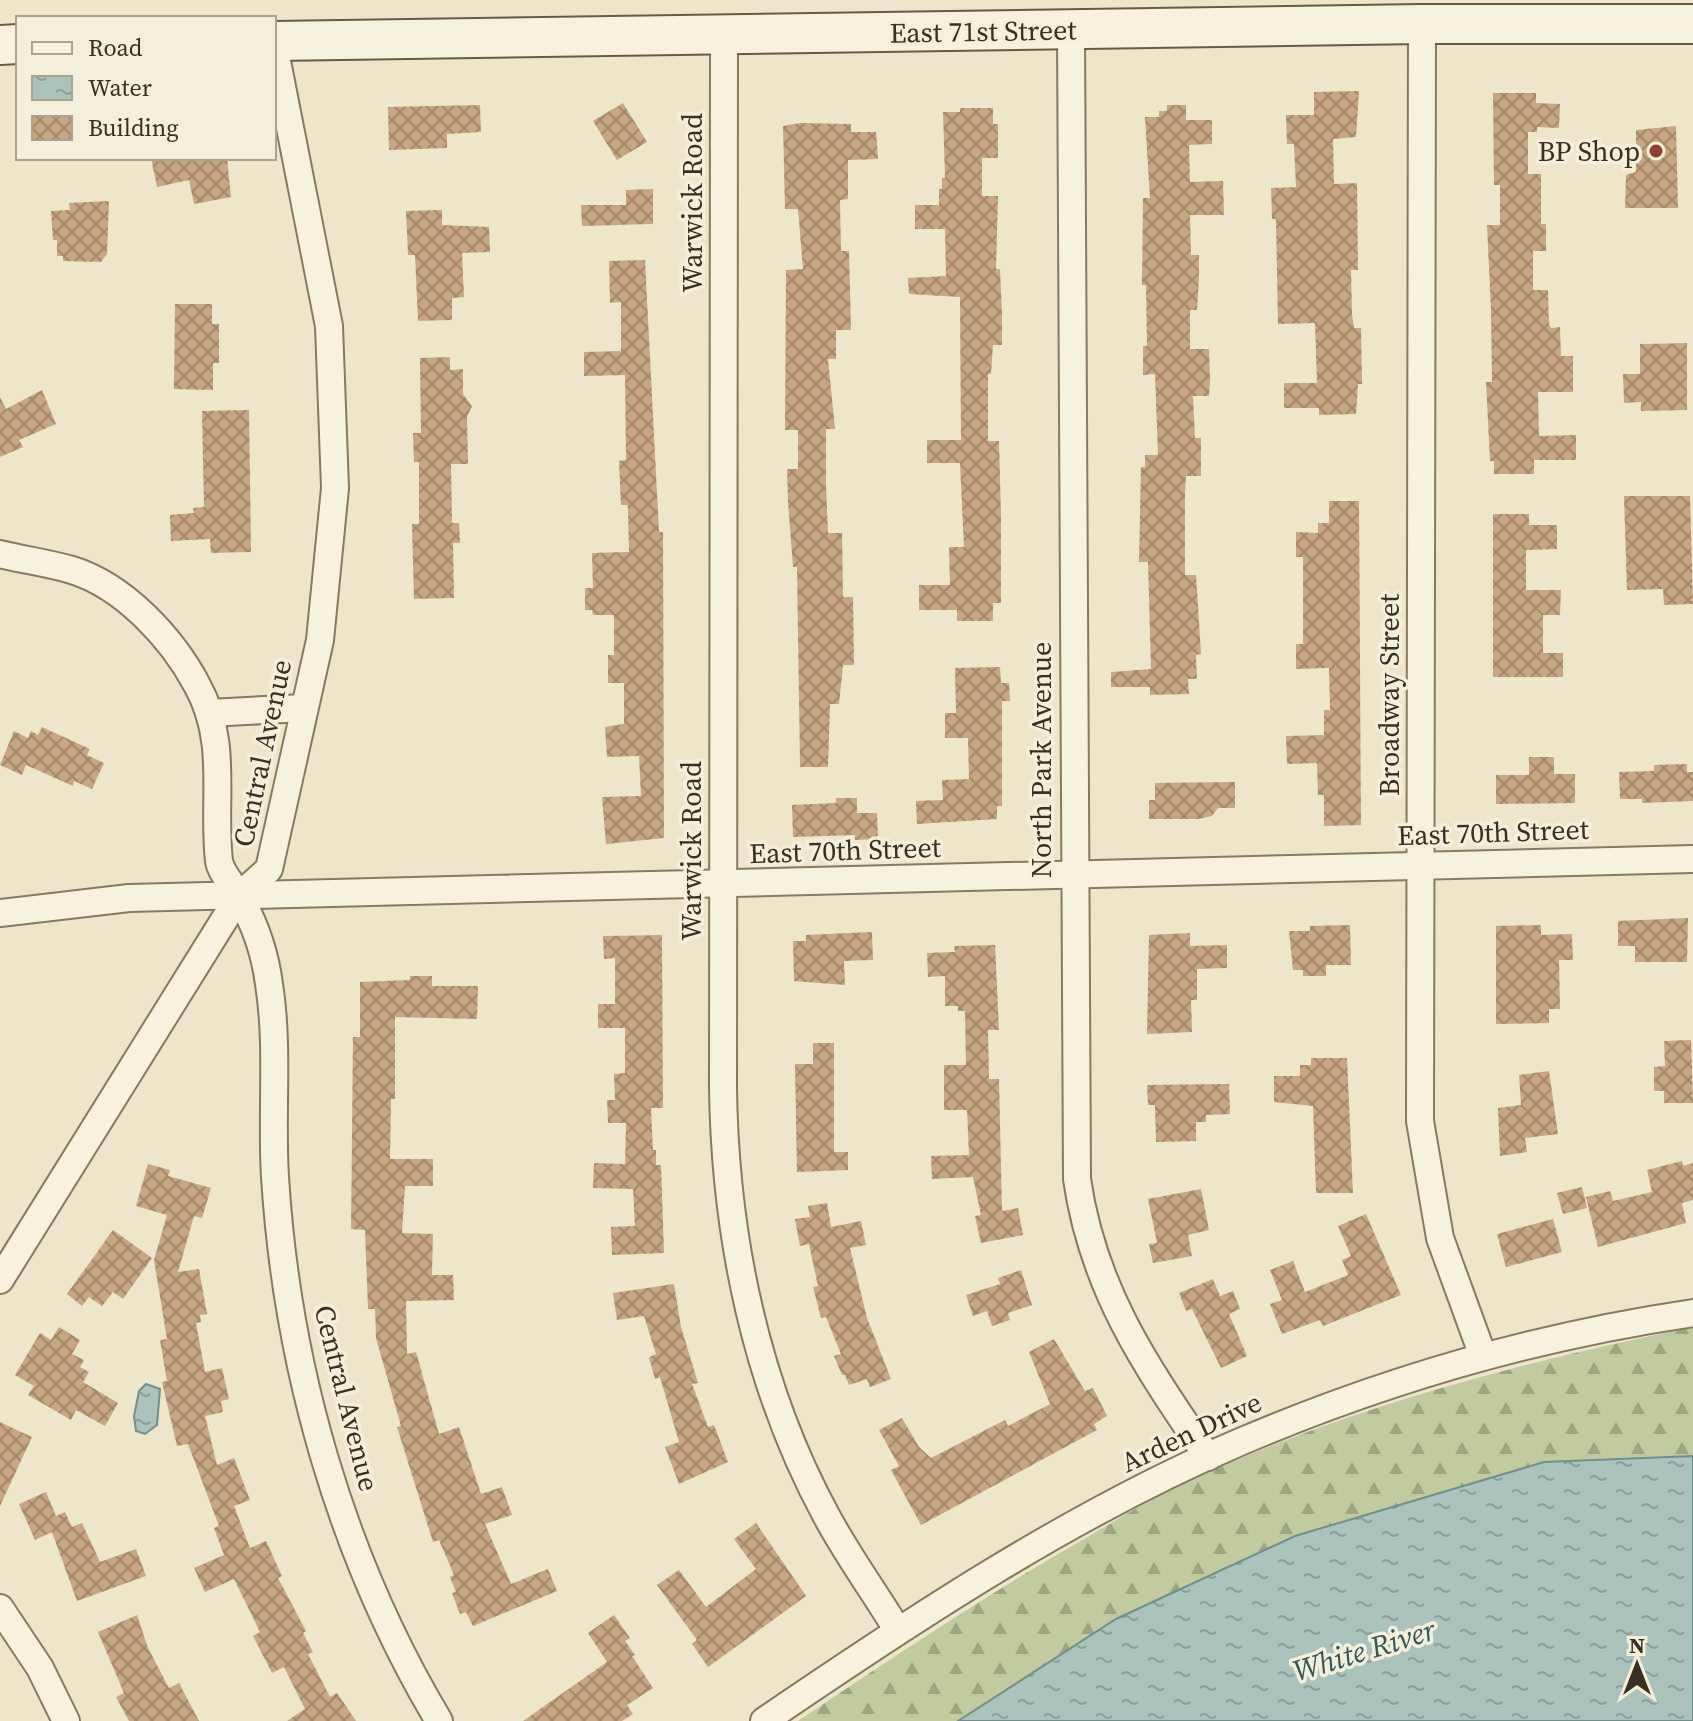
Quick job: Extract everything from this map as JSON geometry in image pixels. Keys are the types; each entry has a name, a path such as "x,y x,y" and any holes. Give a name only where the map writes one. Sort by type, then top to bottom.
{"main road":[{"name":"East 71st Street","path":"276,43 1422,24 1693,24"}],"street":[{"name":"Broadway Street","path":"1422,24 1420,1121 1447,1260 1483,1356"},
{"name":"North Park Avenue","path":"1071,30 1074,1133 1082,1212 1102,1279 1126,1332 1208,1457"},
{"name":"Warwick Road","path":"724,34 724,1146 734,1236 766,1370 798,1457 827,1518 898,1631"},
{"name":"Central Avenue","path":"276,53 324,294 335,409 335,488 320,640 269,869 239,896 255,931 270,986 280,1232 295,1332 317,1432 330,1480 366,1573 439,1721"},
{"path":"0,554 74,571 134,608 176,653 198,687 209,713 219,766 219,865 239,896 0,1280"},
{"path":"209,713 303,708"},
{"name":"East 70th Street","path":"0,913 129,898 723,886 1693,859"},
{"name":"Arden Drive","path":"764,1721 898,1631 1101,1511 1208,1457 1322,1408 1483,1356 1607,1326 1693,1313"},
{"path":"0,1608 40,1668 66,1721"}],"green space":[{"path":"1693,1327 1693,1456 1544,1462 1116,1619 958,1721 798,1721 1047,1560 1158,1496 1231,1463 1295,1437 1425,1393 1558,1357"}],"water":[{"path":"146,1384 160,1389 157,1425 145,1434 136,1431 134,1416 139,1391"},
{"name":"White River","path":"1693,1456 1693,1721 958,1721 1116,1619 1295,1536 1544,1462"}],"building":[{"path":"1359,91 1356,137 1333,139 1334,184 1357,183 1358,270 1351,270 1352,314 1354,328 1361,328 1362,384 1358,384 1356,414 1319,415 1319,408 1284,408 1284,383 1317,383 1315,323 1278,324 1276,219 1272,219 1271,188 1296,187 1294,144 1287,144 1286,115 1314,115 1314,92"},
{"path":"1493,93 1536,93 1536,103 1560,104 1559,128 1537,127 1537,132 1528,132 1528,174 1541,174 1541,224 1546,224 1546,251 1533,251 1533,290 1548,290 1549,324 1551,328 1560,327 1561,356 1573,356 1573,392 1538,392 1539,436 1576,435 1576,460 1534,460 1534,474 1494,474 1494,461 1490,461 1486,382 1492,382 1487,225 1500,225 1500,185 1494,185"},
{"path":"623,103 647,142 617,160 593,121"},
{"path":"480,105 481,132 447,134 447,148 389,150 388,107"},
{"path":"1167,105 1186,105 1186,120 1212,120 1212,144 1189,145 1190,182 1223,181 1224,215 1190,215 1191,255 1199,255 1199,279 1197,310 1190,310 1190,349 1209,349 1210,380 1209,396 1193,396 1195,438 1201,438 1201,476 1186,476 1185,492 1185,575 1196,575 1201,654 1196,655 1197,679 1188,679 1189,694 1150,695 1150,687 1111,687 1111,672 1151,669 1148,562 1139,562 1141,467 1145,467 1145,455 1158,455 1155,374 1143,375 1143,346 1147,346 1146,285 1142,285 1143,198 1150,198 1145,117 1159,117 1159,111 1167,111"},
{"path":"960,108 993,108 993,124 998,124 998,158 982,158 982,196 998,196 996,269 1000,269 1002,314 1002,345 993,345 991,374 988,374 988,441 999,441 1001,515 1001,603 993,603 993,621 957,621 957,610 919,610 919,585 950,585 949,547 964,547 960,463 927,463 927,440 961,440 960,297 909,294 908,278 946,276 945,229 915,229 915,205 939,205 939,189 942,189 942,178 945,178 943,112 960,112"},
{"path":"800,123 851,124 851,132 876,132 878,159 848,160 848,199 840,200 841,251 849,251 851,330 836,330 836,359 828,359 835,429 826,429 826,486 828,533 842,533 843,597 853,597 854,665 843,665 839,704 830,704 828,767 800,767 797,567 793,567 788,502 787,469 798,469 798,430 785,430 786,270 803,269 798,209 785,209 783,126"},
{"name":"BP Shop","path":"1676,126 1678,208 1625,208 1626,175 1636,172 1636,130"},
{"path":"151,160 227,160 231,197 194,204 189,180 157,187"},
{"path":"653,189 653,224 582,226 581,205 626,205 626,190"},
{"path":"109,201 107,254 101,262 63,261 63,256 57,256 51,211 70,210 69,203"},
{"path":"442,210 442,225 489,227 490,252 462,253 464,297 452,298 452,320 418,321 415,255 408,255 406,211"},
{"path":"645,260 659,532 663,532 664,838 606,844 602,797 641,796 639,756 607,757 605,727 624,724 624,683 608,683 608,655 614,655 614,615 593,615 592,610 585,610 585,588 593,588 592,553 629,552 628,508 621,505 619,461 626,460 625,375 584,376 584,352 621,351 621,302 610,303 609,261"},
{"path":"175,304 212,304 212,324 219,324 219,363 213,363 213,390 174,389"},
{"path":"1687,343 1687,410 1641,411 1641,402 1624,403 1623,374 1640,374 1640,344"},
{"path":"450,357 450,370 463,369 463,394 472,406 467,417 468,464 451,464 452,523 459,523 460,543 453,543 454,598 414,599 412,524 419,524 419,462 414,462 413,433 421,433 420,358"},
{"path":"42,390 56,424 19,440 23,447 0,457 0,397 6,409"},
{"path":"249,410 251,552 211,553 210,539 171,541 170,515 194,513 193,508 204,507 202,411"},
{"path":"1624,496 1690,496 1693,604 1664,605 1663,589 1627,590"},
{"path":"1329,501 1359,501 1361,825 1324,826 1324,795 1318,795 1317,763 1287,764 1286,736 1324,735 1324,710 1330,710 1329,668 1296,669 1296,644 1303,644 1303,557 1296,557 1296,532 1318,533 1318,523 1329,523"},
{"path":"1493,514 1529,514 1529,525 1557,525 1557,549 1526,550 1526,590 1561,590 1560,615 1543,615 1543,653 1563,653 1563,677 1493,677"},
{"path":"1000,667 1001,683 1009,683 1010,701 1002,701 1002,806 997,806 997,819 917,824 916,801 943,800 942,780 969,779 968,738 945,738 945,713 956,713 955,668"},
{"path":"42,727 90,749 87,755 104,763 92,789 74,781 73,786 26,765 22,775 0,765 14,731 28,738 31,731 38,735"},
{"path":"1529,757 1554,757 1554,774 1575,774 1575,803 1496,804 1496,775 1529,775"},
{"path":"1687,764 1687,772 1693,772 1693,801 1642,803 1642,799 1620,799 1619,772 1654,771 1654,765"},
{"path":"1235,782 1235,808 1218,808 1212,816 1199,819 1149,819 1149,800 1155,800 1155,783"},
{"path":"836,798 857,798 857,813 877,813 878,839 855,840 855,835 793,837 792,805 836,803"},
{"path":"1688,918 1687,962 1635,962 1635,946 1618,946 1618,921"},
{"path":"1350,925 1351,965 1326,965 1326,976 1303,976 1303,970 1293,970 1289,931 1310,931 1310,926"},
{"path":"1541,925 1541,935 1572,934 1573,960 1559,960 1560,1009 1549,1009 1549,1023 1496,1024 1496,926"},
{"path":"872,932 873,960 844,961 845,985 794,981 793,941 806,941 806,935"},
{"path":"1190,933 1190,946 1227,945 1227,968 1197,969 1197,1000 1191,1000 1192,1032 1147,1034 1149,935"},
{"path":"662,935 663,1108 651,1108 653,1150 656,1150 656,1165 661,1165 664,1253 612,1255 611,1227 635,1226 633,1189 593,1188 594,1163 625,1164 626,1123 608,1123 607,1100 615,1100 614,1074 625,1073 625,1028 598,1028 598,1004 615,1004 615,958 604,959 603,936"},
{"path":"995,945 999,1030 988,1030 989,1079 999,1079 1002,1211 1018,1208 1023,1235 981,1243 975,1216 981,1215 973,1177 932,1179 931,1156 969,1155 967,1110 944,1110 944,1065 966,1065 965,1011 958,1011 958,1006 945,1006 945,976 928,977 927,953 955,952 954,946"},
{"path":"410,976 432,976 432,986 478,986 477,1019 395,1017 395,1099 391,1099 390,1159 433,1159 433,1186 405,1186 402,1233 433,1234 432,1275 453,1275 454,1300 406,1301 407,1354 416,1352 439,1434 459,1427 481,1494 502,1487 512,1515 485,1524 511,1584 548,1569 557,1591 473,1626 466,1612 460,1614 452,1593 456,1592 450,1577 454,1575 439,1540 433,1542 397,1427 401,1426 376,1338 375,1309 368,1309 365,1230 351,1229 353,1037 360,1037 360,982 410,980"},
{"path":"1691,1040 1693,1103 1664,1103 1664,1091 1654,1091 1654,1067 1665,1066 1664,1041"},
{"path":"813,1043 834,1043 834,1152 848,1152 848,1170 797,1172 795,1064 813,1064"},
{"path":"1311,1058 1347,1058 1353,1193 1316,1193 1313,1106 1274,1102 1274,1076 1300,1076 1300,1065 1311,1065"},
{"path":"1549,1071 1558,1134 1525,1138 1527,1152 1500,1156 1498,1108 1521,1105 1519,1075"},
{"path":"1229,1084 1230,1114 1206,1115 1206,1122 1196,1122 1196,1141 1156,1142 1155,1105 1148,1105 1147,1085"},
{"path":"1682,1161 1683,1166 1693,1163 1693,1200 1682,1203 1686,1223 1598,1247 1586,1197 1610,1191 1613,1201 1652,1192 1647,1170"},
{"path":"148,1164 170,1170 168,1176 211,1188 202,1218 194,1216 178,1272 199,1269 207,1314 200,1315 201,1322 196,1323 205,1372 222,1368 229,1399 221,1401 223,1412 205,1416 217,1465 234,1458 250,1500 234,1506 250,1548 266,1541 282,1576 278,1578 306,1631 303,1633 313,1652 308,1654 330,1697 337,1693 356,1721 287,1721 305,1709 284,1667 272,1673 253,1636 260,1632 234,1579 205,1592 194,1568 224,1555 214,1528 219,1526 188,1444 177,1446 162,1382 167,1381 160,1340 167,1339 154,1260 167,1215 136,1206"},
{"path":"1582,1187 1587,1208 1563,1214 1557,1193"},
{"path":"1201,1189 1209,1230 1188,1235 1192,1256 1153,1263 1149,1244 1157,1243 1148,1199"},
{"path":"827,1203 831,1227 861,1221 866,1245 850,1248 867,1318 891,1379 870,1387 867,1379 849,1385 845,1375 842,1375 834,1356 841,1354 826,1317 821,1318 813,1287 818,1286 809,1244 800,1246 795,1219 810,1217 808,1206"},
{"path":"1366,1214 1401,1295 1323,1326 1320,1320 1282,1334 1270,1304 1282,1300 1270,1270 1293,1261 1305,1292 1348,1275 1342,1260 1351,1256 1338,1226"},
{"path":"1553,1219 1562,1252 1506,1267 1497,1234"},
{"path":"113,1230 152,1258 123,1299 113,1292 102,1306 89,1297 82,1306 67,1294"},
{"path":"1021,1270 1032,1305 1008,1313 1010,1320 992,1326 987,1311 973,1316 966,1295 1000,1284 998,1278"},
{"path":"1213,1279 1220,1296 1233,1291 1240,1309 1229,1314 1247,1356 1221,1368 1192,1309 1186,1311 1179,1293"},
{"path":"674,1284 681,1327 698,1383 692,1384 708,1427 714,1425 728,1462 679,1484 665,1447 679,1442 660,1377 655,1379 649,1357 656,1354 644,1316 617,1320 613,1293"},
{"path":"59,1327 80,1340 72,1354 84,1360 80,1367 89,1372 83,1382 118,1403 105,1426 76,1410 71,1420 28,1395 34,1386 15,1375 40,1333 51,1340"},
{"path":"1054,1339 1085,1391 1093,1388 1107,1416 1094,1424 1097,1430 921,1525 891,1470 899,1466 879,1430 902,1418 919,1447 931,1458 1005,1420 1008,1426 1050,1404 1029,1352"},
{"path":"0,1422 32,1437 0,1506"},
{"path":"46,1492 56,1516 65,1512 72,1527 82,1523 100,1562 136,1549 146,1576 77,1601 52,1532 35,1540 19,1504"},
{"path":"756,1523 806,1596 708,1667 692,1644 697,1640 657,1585 679,1570 706,1607 756,1569 734,1539"},
{"path":"137,1615 148,1648 169,1688 179,1683 199,1721 129,1721 116,1697 124,1693 98,1632"},
{"path":"614,1615 630,1638 625,1641 635,1655 632,1656 653,1688 627,1705 633,1714 622,1721 523,1721 607,1662 588,1633"}],"place":[{"name":"BP Shop","path":"1656,151"}]}
